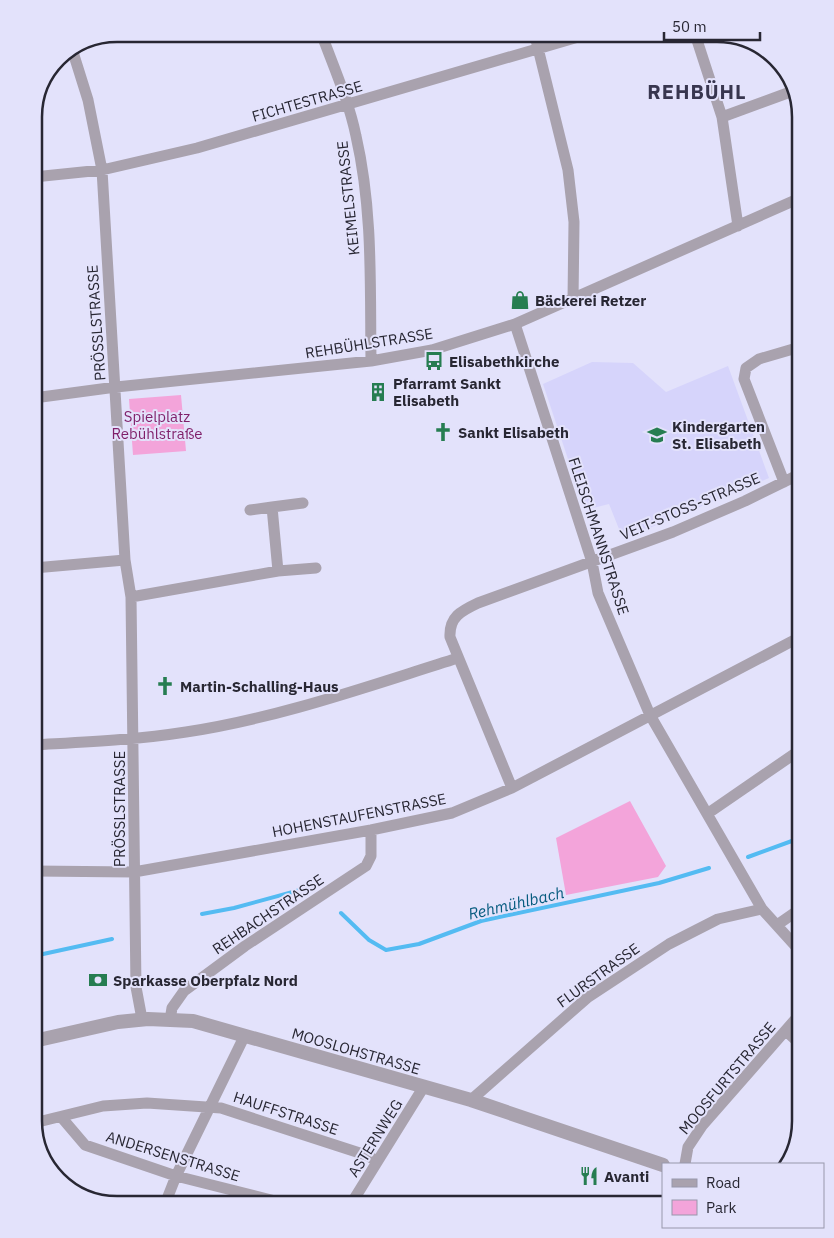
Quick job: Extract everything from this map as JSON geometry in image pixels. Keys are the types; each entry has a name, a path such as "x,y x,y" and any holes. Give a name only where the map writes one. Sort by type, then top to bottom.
{"street":[{"name":"KEIMELSTRASSE","path":"325,43 348,104 362,168 370,234 370,361"},
{"path":"537,43 568,170 574,222 573,300"},
{"name":"FICHTESTRASSE","path":"43,176 102,170 196,148 560,43"},
{"path":"698,43 722,117 738,226"},
{"name":"PRÖSSLSTRASSE","path":"74,56 88,100 102,170 125,560 131,597 136,987 142,1019"},
{"path":"722,117 787,93"},
{"name":"REHBÜHLSTRASSE","path":"43,397 116,387 370,361 432,350 515,324 792,202"},
{"name":"FLEISCHMANNSTRASSE","path":"515,324 592,562 598,593 650,714 762,909 792,942"},
{"path":"784,482 744,379 746,368 759,359 792,349"},
{"name":"VEIT-STOSS-STRASSE","path":"512,788 450,637 450,627 455,617 464,610 682,528 792,478"},
{"path":"250,510 303,503"},
{"path":"272,508 278,571"},
{"path":"43,567 125,560"},
{"path":"131,597 278,571 316,568"},
{"name":"HOHENSTAUFENSTRASSE","path":"43,871 134,872 371,830 452,813 512,788 792,641"},
{"path":"43,743 134,738 187,732 273,714 458,658"},
{"path":"706,814 792,755"},
{"name":"REHBACHSTRASSE","path":"170,1020 172,1008 184,991 245,946 366,866 372,856 371,830"},
{"name":"FLURSTRASSE","path":"471,1100 588,998 670,944 718,919 762,909"},
{"path":"777,925 792,915"},
{"name":"MOOSLOHSTRASSE","path":"43,1039 118,1022 142,1019 193,1021 471,1100 662,1165"},
{"name":"MOOSFURTSTRASSE","path":"685,1163 688,1147 702,1126 763,1054 792,1024"},
{"path":"786,1031 792,1037"},
{"path":"168,1195 244,1035"},
{"name":"ASTERNWEG","path":"356,1195 424,1088"},
{"name":"HAUFFSTRASSE","path":"43,1121 103,1106 147,1103 221,1108 369,1156 377,1162"},
{"name":"ANDERSENSTRASSE","path":"62,1118 85,1145 176,1176 252,1195"}],"shaded area":[{"name":"Kindergarten St. Elisabeth","path":"592,362 633,363 666,392 728,366 769,478 623,539 609,504 585,510 543,384"}],"green space":[{"name":"Spielplatz Rebühlstraße","path":"181,395 186,451 133,455 129,399"},
{"path":"630,801 666,866 658,877 566,895 556,838"}],"waterway":[{"name":"Rehmühlbach","path":"748,857 792,841"},
{"name":"Rehmühlbach","path":"341,913 369,940 386,950 419,944 481,921 659,883 709,868"},
{"name":"Rehmühlbach","path":"202,914 234,908 311,887"},
{"name":"Rehmühlbach","path":"43,954 112,939"}],"place":[{"name":"Bäckerei Retzer","path":"520,300"},
{"name":"Elisabethkirche","path":"434,361"},
{"name":"Pfarramt Sankt Elisabeth","path":"378,392"},
{"name":"Sankt Elisabeth","path":"443,432"},
{"name":"Kindergarten St. Elisabeth","path":"657,435"},
{"name":"Martin-Schalling-Haus","path":"165,686"},
{"name":"Sparkasse Oberpfalz Nord","path":"98,980"},
{"name":"Avanti","path":"589,1176"}],"district":[{"name":"REHBÜHL","path":"697,91"}]}
